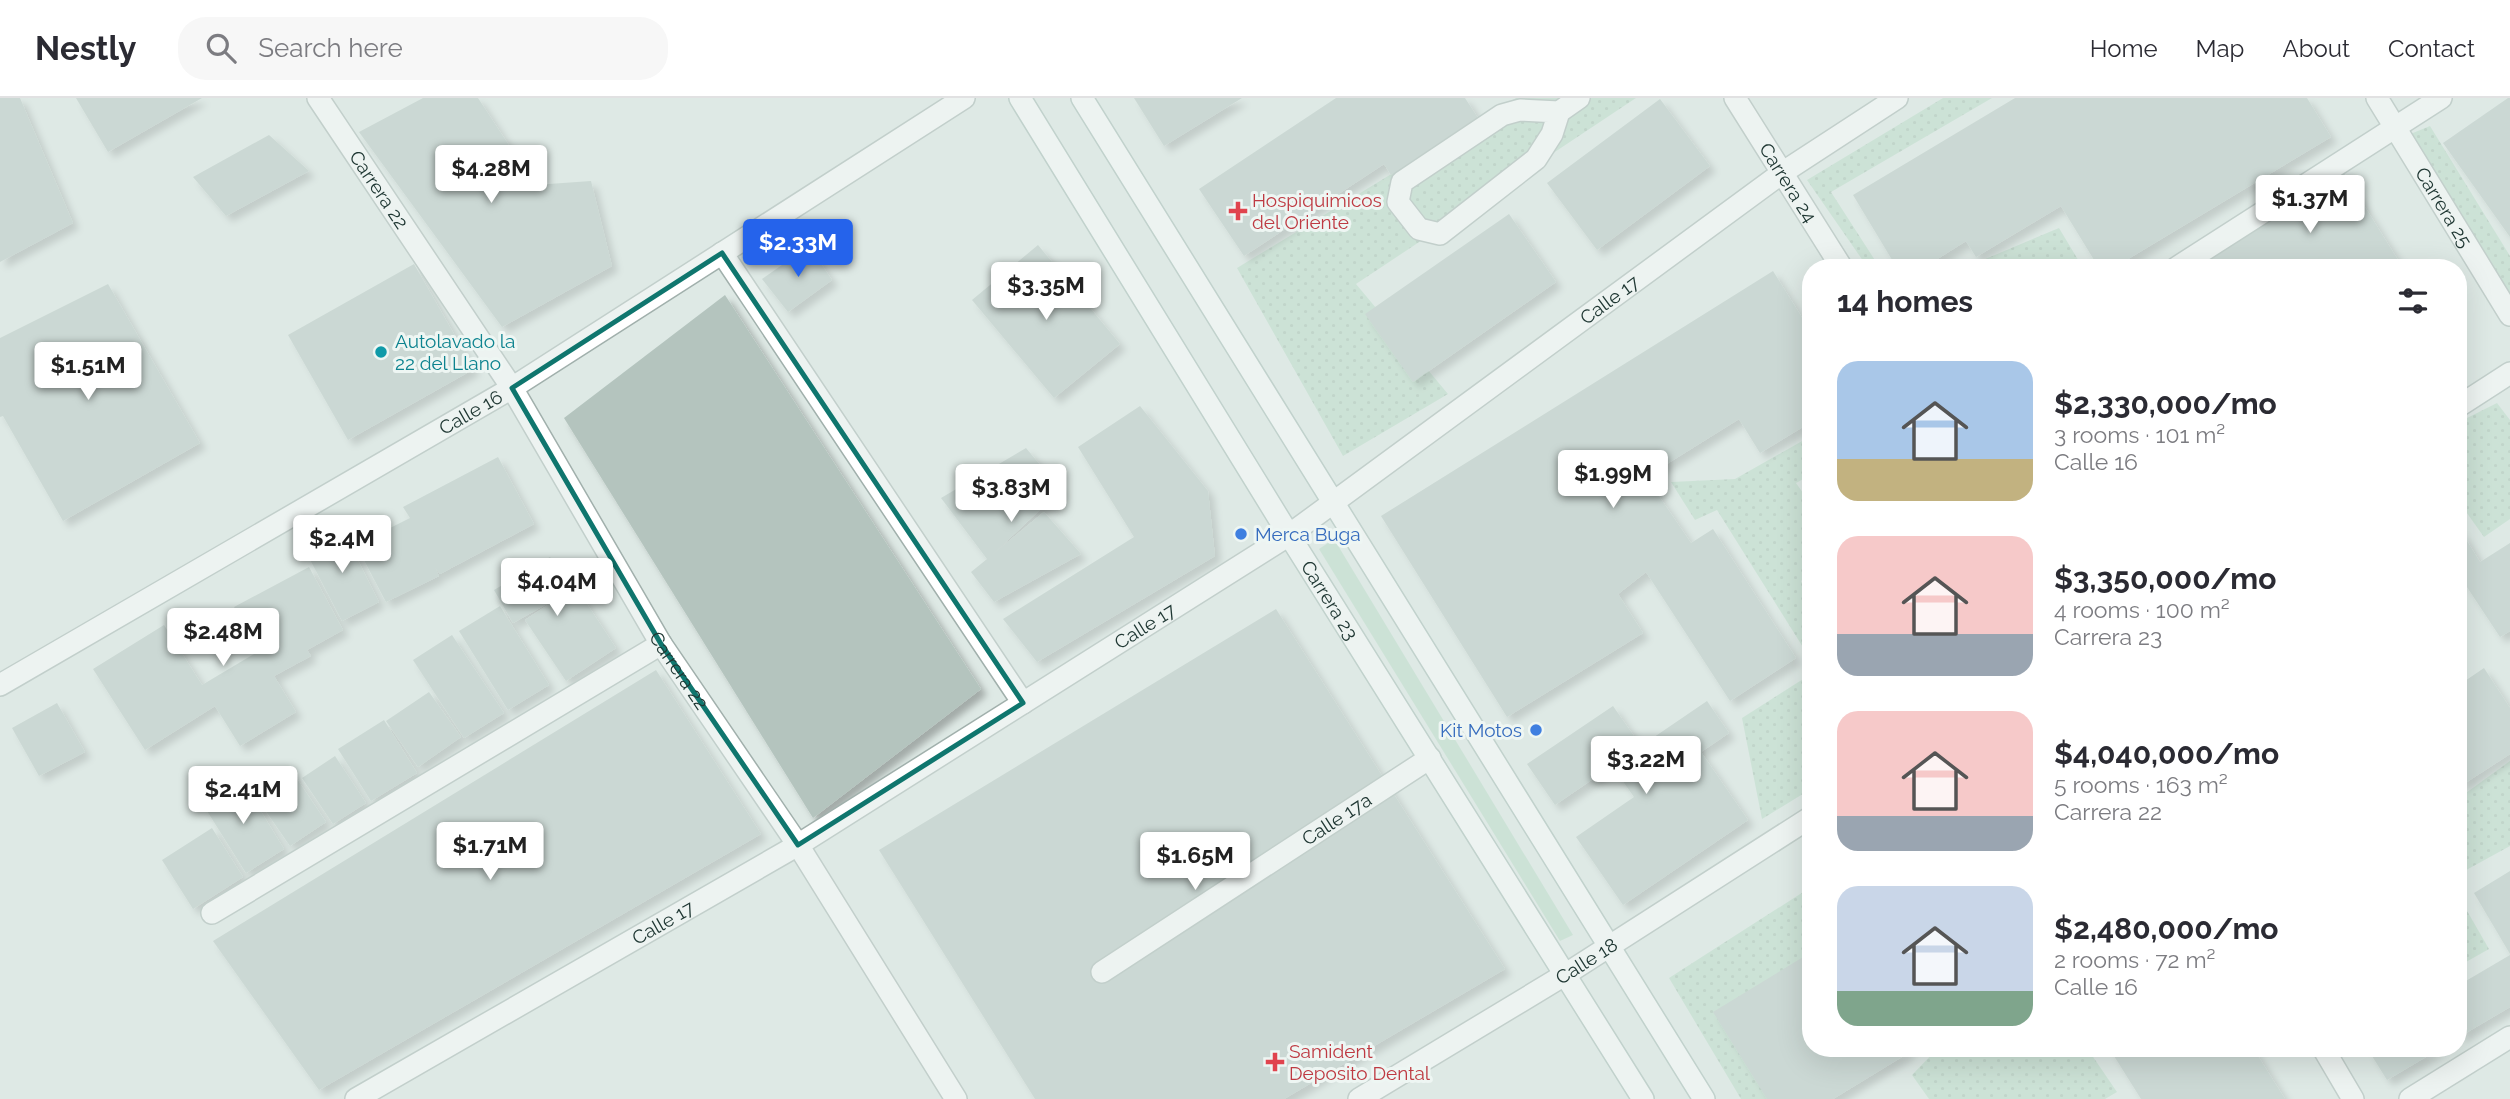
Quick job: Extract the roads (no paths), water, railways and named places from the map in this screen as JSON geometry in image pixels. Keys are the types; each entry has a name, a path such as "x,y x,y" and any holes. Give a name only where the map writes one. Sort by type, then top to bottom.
{"street":[{"name":"Carrera 22","path":"318,98 512,388 661,644 797,845 956,1099"},
{"name":"Calle 16","path":"0,685 512,388 964,98"},
{"name":"Carrera 23","path":"1020,98 1289,535 1643,1099"},
{"path":"1082,98 1704,1099"},
{"path":"1559,112 1520,110 1502,115 1402,182 1398,202 1419,229 1440,234 1536,159 1552,134 1559,112 1579,98"},
{"name":"Carrera 24","path":"1735,98 1836,259"},
{"name":"Calle 17","path":"356,1099 797,845 1289,535 1782,173 1897,98"},
{"name":"Carrera 25","path":"2377,98 2510,315"},
{"path":"2190,259 2441,98"},
{"path":"722,253 1023,702"},
{"path":"2467,400 2510,373"},
{"path":"212,913 661,644"},
{"name":"Calle 17a","path":"1102,972 1430,758"},
{"name":"Calle 18","path":"1359,1099 1611,946 1802,823"},
{"path":"2410,1099 2510,1037"},
{"path":"2328,1057 2353,1099"}],"place":[{"name":"Hospiquimicos del Oriente","path":"1238,211"},
{"name":"Autolavado la 22 del Llano","path":"381,352"},
{"name":"Merca Buga","path":"1241,534"},
{"name":"Kit Motos","path":"1536,730"},
{"name":"Samident Deposito Dental","path":"1275,1062"}]}
